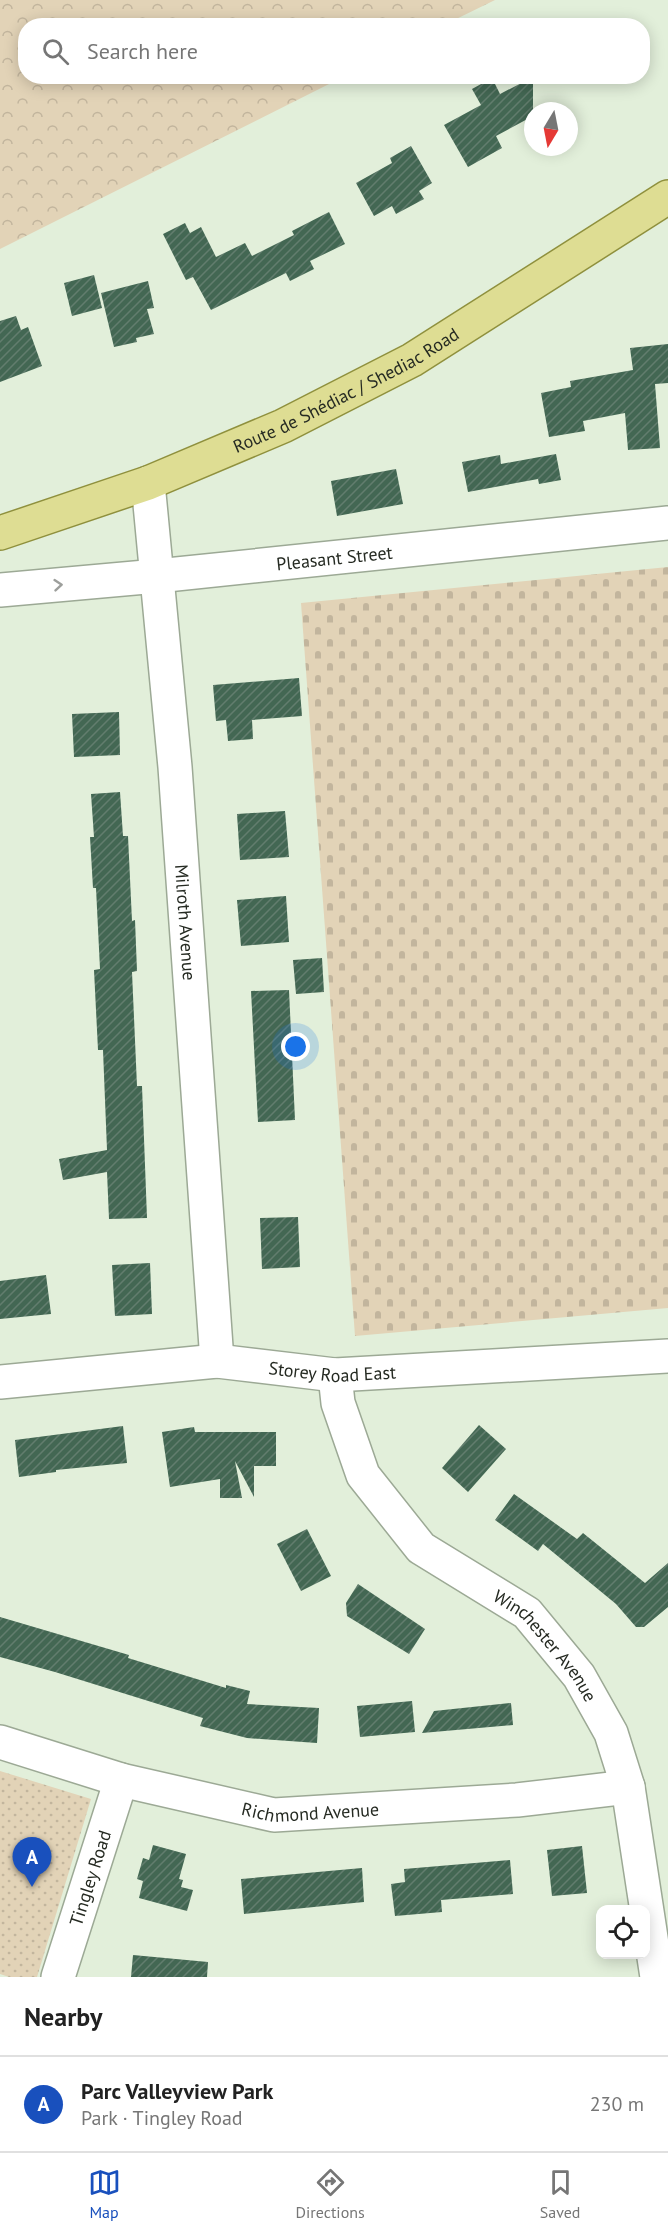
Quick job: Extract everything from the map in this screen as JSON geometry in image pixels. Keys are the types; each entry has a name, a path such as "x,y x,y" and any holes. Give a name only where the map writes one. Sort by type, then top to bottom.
{"main road":[{"name":"Route de Shédiac / Shediac Road","path":"0,532 148,483 283,426 412,360 668,197"}],"street":[{"name":"Milroth Avenue","path":"148,483 175,767 217,1361"},
{"name":"Pleasant Street","path":"0,590 668,523"},
{"name":"Storey Road East","path":"0,1382 217,1361 335,1375 668,1356"},
{"name":"Winchester Avenue","path":"335,1375 338,1403 363,1475 421,1548 527,1613 579,1676 611,1733 628,1787 657,1977"},
{"name":"Richmond Avenue","path":"0,1742 121,1780 274,1815 517,1800 628,1787"},
{"name":"Tingley Road","path":"58,1977 121,1780"}],"green space":[{"path":"0,0 495,0 458,18 18,18 18,84 329,84 0,249"},
{"path":"668,567 668,1308 355,1336 301,603"},
{"path":"0,1771 91,1799 37,1977 9,1977 0,1974"}],"building":[{"path":"481,84 495,84 500,94 519,84 533,84 533,102 524,102 524,121 496,136 502,148 468,167 444,125 481,105 472,89"},
{"path":"411,146 432,183 419,191 424,199 396,214 392,206 374,216 356,183 392,163 390,158"},
{"path":"329,212 345,244 310,261 314,269 290,281 286,273 211,310 193,277 186,280 163,234 185,223 190,233 201,227 216,257 245,243 252,256 294,235 292,231"},
{"path":"94,275 102,308 72,316 64,283"},
{"path":"148,281 154,308 147,309 154,334 136,338 137,342 114,347 101,293"},
{"path":"16,316 21,330 28,327 42,366 0,382 0,321"},
{"path":"668,344 668,383 655,384 660,448 628,450 625,413 583,421 585,431 549,437 541,393 571,387 570,381 633,370 630,348"},
{"path":"556,454 561,480 539,484 538,479 468,492 462,462 500,455 501,464"},
{"path":"396,469 403,504 337,516 331,481"},
{"path":"299,678 302,716 252,720 253,739 228,741 226,720 216,721 213,685"},
{"path":"119,712 120,755 74,757 72,714"},
{"path":"120,792 123,836 128,836 132,921 135,920 137,971 132,972 137,1086 142,1086 147,1218 109,1219 107,1172 63,1180 59,1159 107,1150 103,1050 98,1050 94,970 100,969 96,888 93,888 90,837 94,837 91,794"},
{"path":"285,811 289,857 240,860 237,814"},
{"path":"286,896 289,942 241,946 237,900"},
{"path":"322,958 324,992 296,994 293,960"},
{"path":"289,990 295,1120 258,1122 251,991"},
{"path":"298,1217 300,1267 262,1269 260,1218"},
{"path":"150,1263 152,1314 115,1316 112,1265"},
{"path":"46,1275 51,1314 0,1319 0,1281"},
{"path":"479,1425 506,1449 468,1492 442,1468"},
{"path":"123,1426 127,1463 56,1470 56,1472 19,1477 15,1440"},
{"path":"194,1427 195,1432 276,1432 276,1466 254,1466 254,1497 235,1461 242,1498 220,1498 220,1479 170,1487 162,1432"},
{"path":"514,1494 577,1539 583,1533 645,1583 668,1563 668,1607 644,1627 636,1627 616,1604 543,1544 538,1551 495,1520"},
{"path":"307,1529 331,1576 301,1591 277,1544"},
{"path":"358,1584 425,1629 409,1654 347,1616 346,1603"},
{"path":"0,1617 129,1655 128,1658 226,1688 226,1685 250,1691 247,1704 319,1708 317,1743 247,1738 200,1726 203,1718 0,1657"},
{"path":"412,1701 415,1732 360,1737 357,1706"},
{"path":"511,1703 513,1725 422,1733 434,1711"},
{"path":"153,1845 186,1854 179,1879 183,1880 181,1887 193,1890 187,1911 139,1898 143,1881 137,1879 143,1858 149,1860"},
{"path":"582,1846 587,1893 552,1896 547,1850"},
{"path":"510,1860 513,1894 441,1900 442,1912 395,1916 391,1884 405,1882 404,1869"},
{"path":"362,1868 364,1902 244,1914 241,1879"},
{"path":"133,1955 208,1962 207,1977 131,1977"}],"place":[{"name":"Parc Valleyview Park","path":"32,1887"}]}
